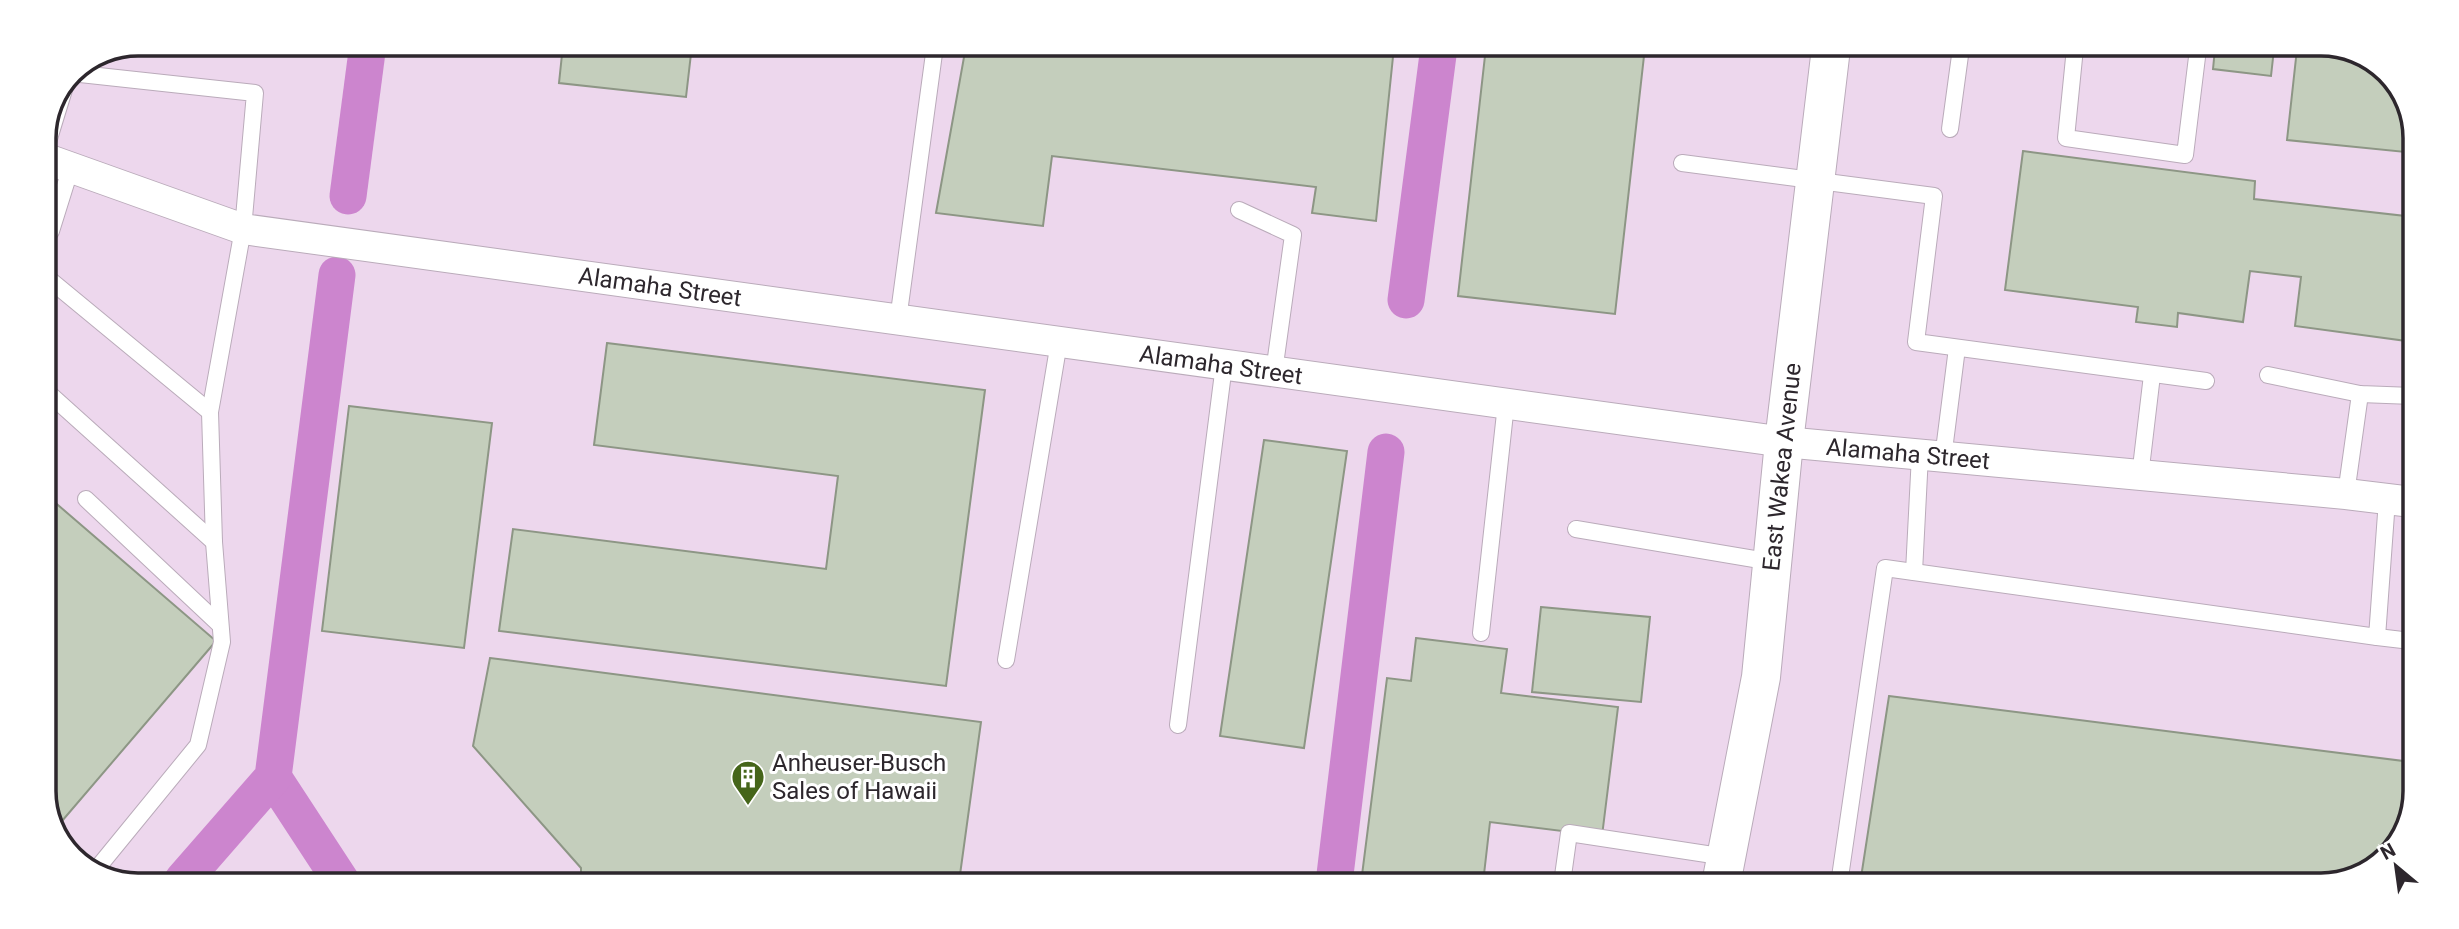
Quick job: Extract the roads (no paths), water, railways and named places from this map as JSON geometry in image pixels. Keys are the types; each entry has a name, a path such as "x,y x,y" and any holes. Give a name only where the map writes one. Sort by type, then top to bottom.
{"street":[{"name":"East Wakea Avenue","path":"1724,870 1761,677 1784,442 1830,56"},
{"name":"Alamaha Street","path":"56,161 243,229 1784,442 2400,501"}],"lane":[{"path":"898,320 934,56"},
{"path":"1950,130 1960,56"},
{"path":"2074,56 2066,138 2185,155 2197,56"},
{"path":"86,75 255,93 243,229 210,412 214,542 222,642 198,745 101,864"},
{"path":"56,143 63,105"},
{"path":"1682,163 1934,196 1916,342 2206,381"},
{"path":"1239,210 1293,235 1275,372"},
{"path":"56,285 210,412"},
{"path":"1006,660 1059,342"},
{"path":"1914,572 1932,456 1957,348"},
{"path":"1178,724 1224,365"},
{"path":"2140,476 2152,375"},
{"path":"2268,375 2360,394 2403,396"},
{"path":"2346,494 2360,394"},
{"path":"56,400 214,542"},
{"path":"1480,633 1506,404"},
{"path":"86,499 220,625"},
{"path":"2377,637 2400,501"},
{"path":"1576,529 1772,562"},
{"path":"1841,873 1885,568 2403,640"},
{"path":"1564,873 1569,833 1724,870"}],"waterway":[{"path":"348,196 366,56"},
{"path":"1406,300 1438,56"},
{"path":"189,873 273,777 337,275"},
{"path":"1335,873 1386,452"},
{"path":"273,777 336,873"}],"place":[{"name":"Anheuser-Busch Sales of Hawaii","path":"748,807"}]}
